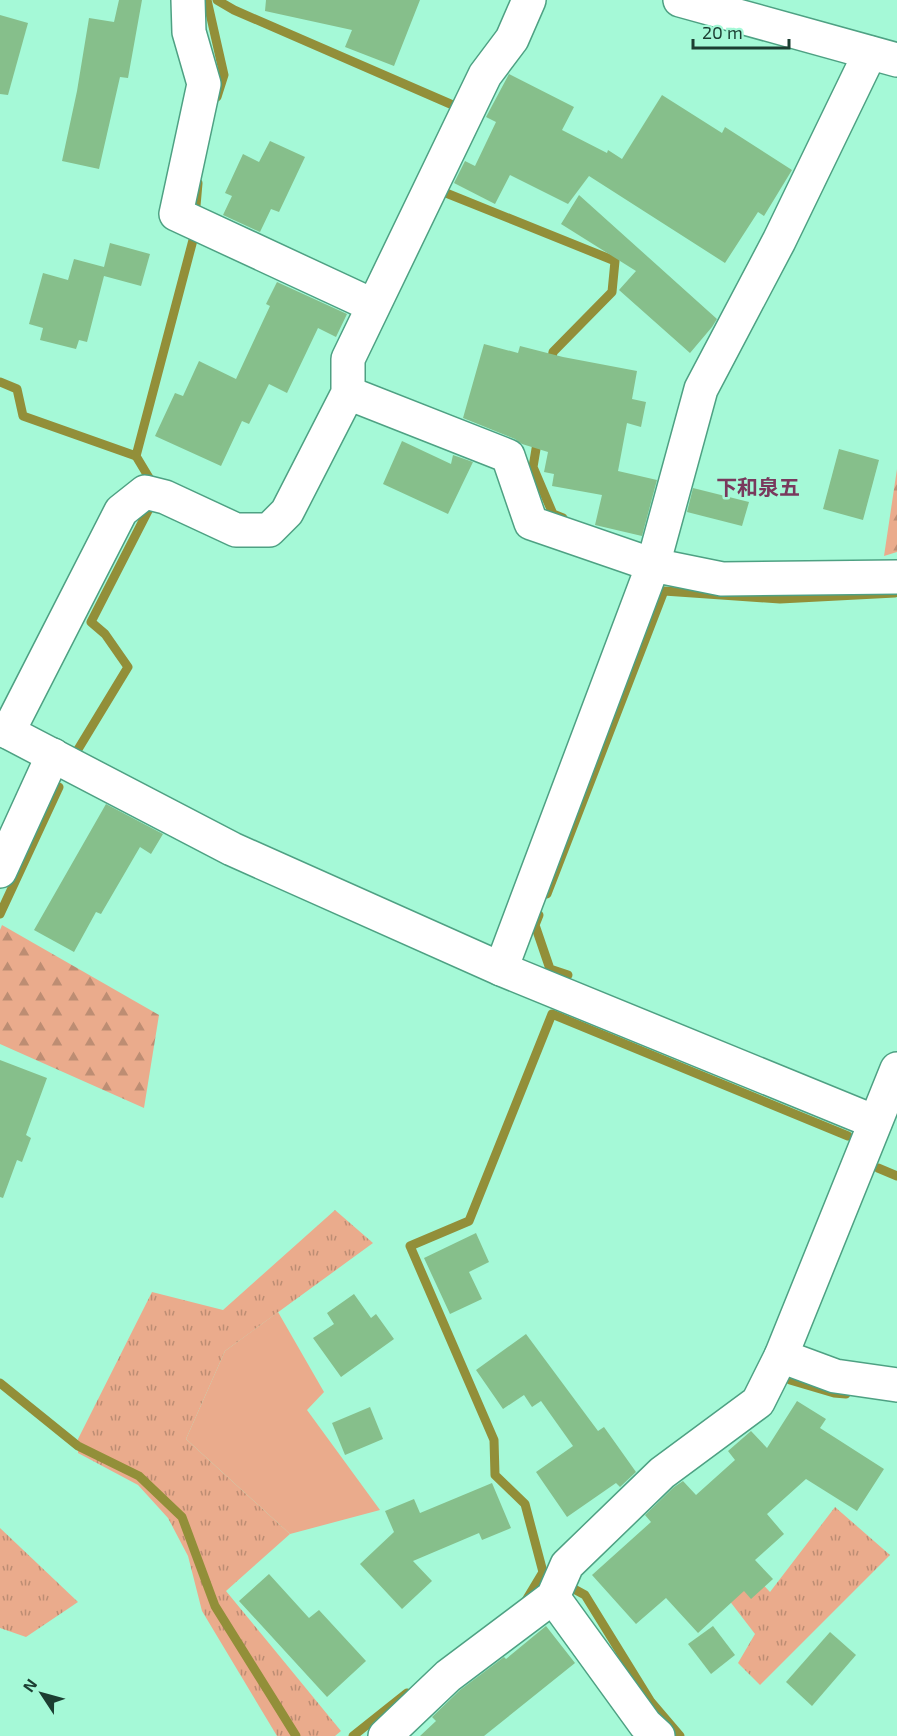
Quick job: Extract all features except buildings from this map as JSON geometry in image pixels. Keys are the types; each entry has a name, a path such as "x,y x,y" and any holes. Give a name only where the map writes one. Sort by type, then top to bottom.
{"street":[{"path":"188,0 189,32 204,84 176,214 372,305"},
{"path":"528,0 512,39 485,75 372,305 348,359 348,393 286,512 269,530 236,531 165,497 145,492 121,511 4,730 232,849 501,969 875,1122"},
{"path":"501,969 653,565 701,389 779,242 884,56 680,0"},
{"path":"348,393 508,456 531,523 653,565 722,579 897,577"},
{"path":"0,871 52,755"},
{"path":"385,1736 448,1676 553,1597 567,1565 662,1473 758,1402 781,1356 897,1069"},
{"path":"781,1356 835,1376 897,1385"},
{"path":"553,1597 645,1724 658,1736"}],"green space":[{"path":"897,469 897,552 884,556"},
{"path":"2,925 159,1015 144,1108 0,1044 0,930"},
{"path":"335,1210 373,1243 225,1351 186,1439 290,1534 226,1591 341,1731 335,1736 277,1736 202,1611 188,1556 168,1518 138,1485 78,1453 78,1439 152,1292 223,1310"},
{"path":"278,1312 324,1392 307,1410 380,1510 290,1534 186,1439 225,1351"},
{"path":"835,1507 890,1555 760,1685 738,1663 755,1634 699,1561 723,1542 770,1592"},
{"path":"0,1528 78,1602 26,1637 0,1628"}],"waterway":[{"path":"207,0 224,75 217,97"},
{"path":"217,0 234,10 455,106 453,112"},
{"path":"151,481 136,456 193,240 198,183"},
{"path":"446,193 615,261 612,292 553,352 551,365"},
{"path":"0,382 17,389 23,416 136,456"},
{"path":"538,437 533,467 553,514 563,518"},
{"path":"77,751 128,667 105,634 91,622 151,505"},
{"path":"547,894 664,591 780,599 895,593"},
{"path":"0,914 59,787"},
{"path":"539,915 535,925 550,969 568,975"},
{"path":"680,1736 651,1702 585,1595 543,1572 525,1504 495,1475 494,1440 410,1246 469,1221 552,1014 848,1136"},
{"path":"878,1168 897,1176"},
{"path":"790,1380 834,1393 846,1394"},
{"path":"0,1383 78,1446 139,1476 182,1517 215,1606 296,1736"},
{"path":"525,1602 543,1572"},
{"path":"353,1736 407,1693"}],"district":[{"name":"下和泉五","path":"758,486"}]}
